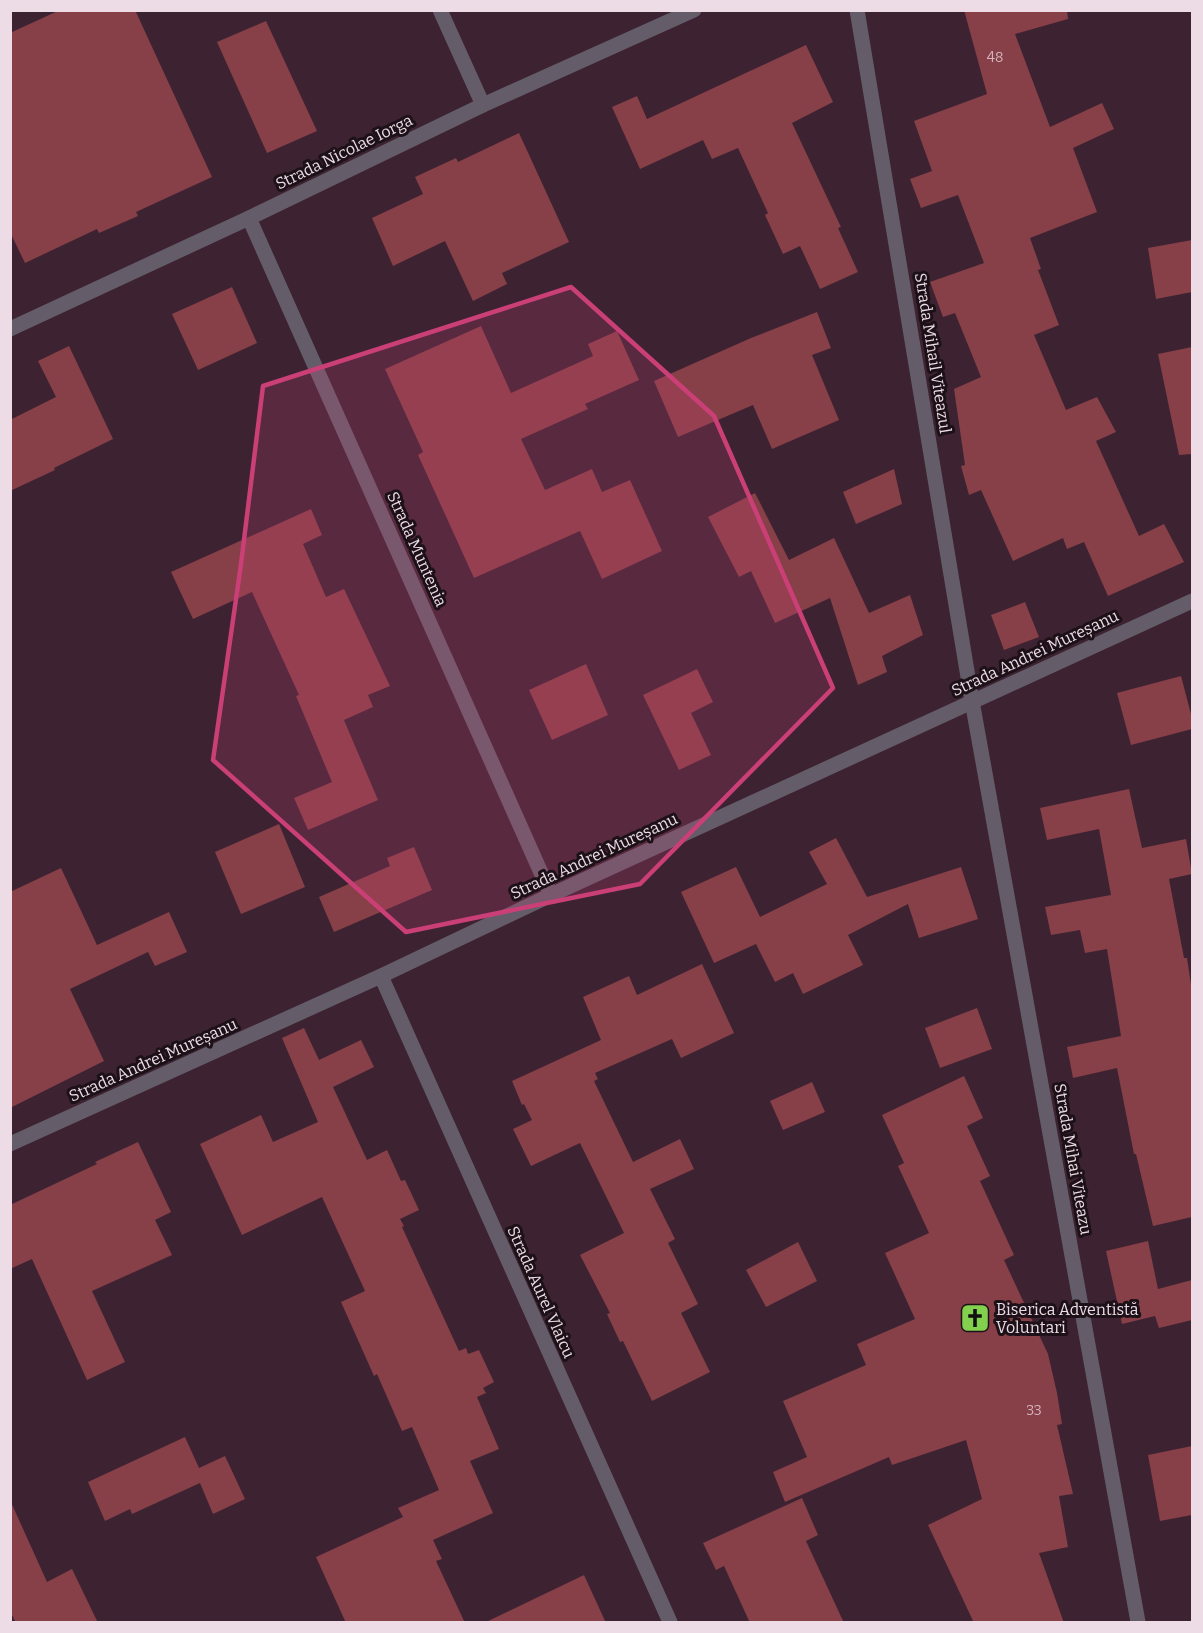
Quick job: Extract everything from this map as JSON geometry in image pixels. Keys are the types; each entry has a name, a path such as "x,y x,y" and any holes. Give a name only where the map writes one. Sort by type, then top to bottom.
{"street":[{"path":"440,10 483,105"},
{"name":"Strada Nicolae Iorga","path":"10,329 249,218 483,105 694,10"},
{"name":"Strada Mihail Viteazul","path":"857,10 972,702"},
{"name":"Strada Muntenia","path":"249,218 551,895"},
{"name":"Strada Andrei Mureșanu","path":"10,1144 381,976 551,895 1192,601"},
{"name":"Strada Mihai Viteazu","path":"972,702 1138,1623"},
{"name":"Strada Aurel Vlaicu","path":"381,976 670,1623"}],"highlighted area":[{"path":"571,287 714,416 833,688 640,884 406,932 213,760 263,386"}],"building":[{"path":"60,10 135,10 212,177 136,212 138,216 99,233 97,229 25,263 10,232 10,33"},
{"path":"964,10 1067,10 1068,19 1015,34 1050,127 1102,103 1114,129 1073,148 1097,212 1030,238 1041,269 1038,270 1059,325 1034,335 1066,410 1097,397 1116,432 1096,441 1139,536 1164,524 1184,562 1108,596 1084,542 1067,549 1063,538 1013,561 981,490 969,495 961,466 965,465 954,389 981,377 955,313 943,317 930,282 984,263 958,195 921,208 910,179 932,171 914,121 987,94"},
{"path":"266,21 317,131 267,153 217,42"},
{"path":"806,45 833,102 792,123 841,227 838,228 858,272 820,289 800,246 783,254 765,215 768,213 738,148 712,159 703,140 640,169 612,107 637,96 647,119"},
{"path":"519,133 569,242 502,273 507,284 473,301 445,241 393,266 372,218 423,194 415,177 456,158 458,162"},
{"path":"1192,240 1192,292 1156,299 1148,248"},
{"path":"232,287 257,343 198,370 172,314"},
{"path":"817,312 831,348 812,355 839,420 772,449 753,405 678,437 654,381"},
{"path":"481,326 511,393 593,356 588,344 617,331 639,380 585,404 588,409 521,439 545,490 592,469 602,492 630,480 662,551 602,579 580,531 474,578 418,455 423,452 385,369"},
{"path":"69,346 113,439 10,491 10,420 56,397 38,361"},
{"path":"1192,347 1192,454 1179,455 1158,354"},
{"path":"894,469 902,504 856,524 843,492"},
{"path":"755,493 789,560 834,538 869,613 910,595 923,635 882,656 887,672 858,685 830,598 775,623 751,571 739,577 708,517"},
{"path":"311,509 322,535 303,544 326,597 344,589 390,686 368,695 373,707 344,720 378,800 308,830 294,798 332,782 296,696 299,695 252,592 193,619 171,572"},
{"path":"1025,602 1039,637 1004,650 991,615"},
{"path":"586,664 608,715 552,740 529,690"},
{"path":"697,669 713,702 691,713 711,755 679,770 643,695"},
{"path":"1181,676 1192,718 1192,729 1131,745 1117,693"},
{"path":"1129,789 1142,848 1186,839 1192,874 1169,879 1192,991 1192,1217 1153,1226 1136,1154 1134,1154 1117,1068 1073,1078 1067,1047 1121,1036 1107,949 1085,953 1080,930 1051,935 1045,907 1111,895 1099,829 1047,840 1040,808"},
{"path":"279,824 305,887 241,914 215,852"},
{"path":"836,838 867,897 961,867 978,919 919,938 908,904 848,935 863,965 803,994 793,973 775,982 756,944 714,963 681,892 736,867 760,917 827,884 809,852"},
{"path":"414,847 432,890 334,932 319,897 390,866 387,858"},
{"path":"61,868 97,945 169,912 187,952 155,966 148,952 70,989 104,1061 10,1108 10,892"},
{"path":"702,964 734,1033 681,1058 672,1039 595,1073 598,1079 594,1081 633,1162 680,1139 694,1169 650,1189 675,1239 668,1243 698,1304 681,1313 710,1372 652,1401 623,1341 620,1342 607,1314 610,1313 580,1255 624,1233 580,1143 531,1166 513,1129 532,1120 524,1104 522,1105 512,1081 601,1040 583,997 629,976 637,995"},
{"path":"977,1008 992,1049 940,1068 925,1028"},
{"path":"304,1028 319,1060 361,1040 374,1067 333,1087 367,1160 387,1150 401,1181 405,1180 419,1210 400,1219 404,1226 402,1227 459,1351 466,1348 468,1354 479,1350 494,1382 483,1388 486,1393 477,1397 499,1449 470,1461 493,1513 433,1540 442,1559 436,1561 465,1623 346,1623 316,1557 403,1517 398,1508 439,1490 412,1427 402,1431 377,1374 374,1376 341,1302 365,1291 322,1197 242,1235 200,1144 261,1115 273,1142 318,1122 282,1038"},
{"path":"964,1076 983,1118 967,1126 990,1176 980,1181 1014,1255 1004,1260 1048,1354 1057,1393 1062,1424 1057,1425 1073,1494 1059,1496 1068,1547 1039,1553 1064,1623 974,1623 928,1525 982,1499 966,1440 892,1465 889,1457 785,1502 773,1472 807,1457 783,1401 866,1365 857,1344 915,1319 885,1253 929,1233 898,1166 904,1163 882,1115"},
{"path":"812,1082 825,1112 783,1130 770,1101"},
{"path":"138,1142 171,1212 155,1220 172,1255 92,1291 125,1362 87,1380 32,1259 10,1269 10,1205"},
{"path":"1148,1241 1158,1289 1192,1280 1192,1320 1159,1328 1155,1316 1122,1324 1106,1251"},
{"path":"798,1242 817,1281 766,1307 746,1270"},
{"path":"185,1437 199,1468 225,1456 245,1499 213,1514 200,1483 132,1514 130,1509 105,1521 88,1482"},
{"path":"1192,1446 1192,1515 1160,1521 1148,1455"},
{"path":"802,1498 818,1535 806,1541 844,1623 750,1623 724,1566 716,1570 703,1543"},
{"path":"10,1500 47,1582 72,1569 98,1623 16,1623 10,1611"},
{"path":"584,1575 606,1623 484,1623"}],"place":[{"name":"Biserica Adventistă Voluntari","path":"975,1318"}]}
